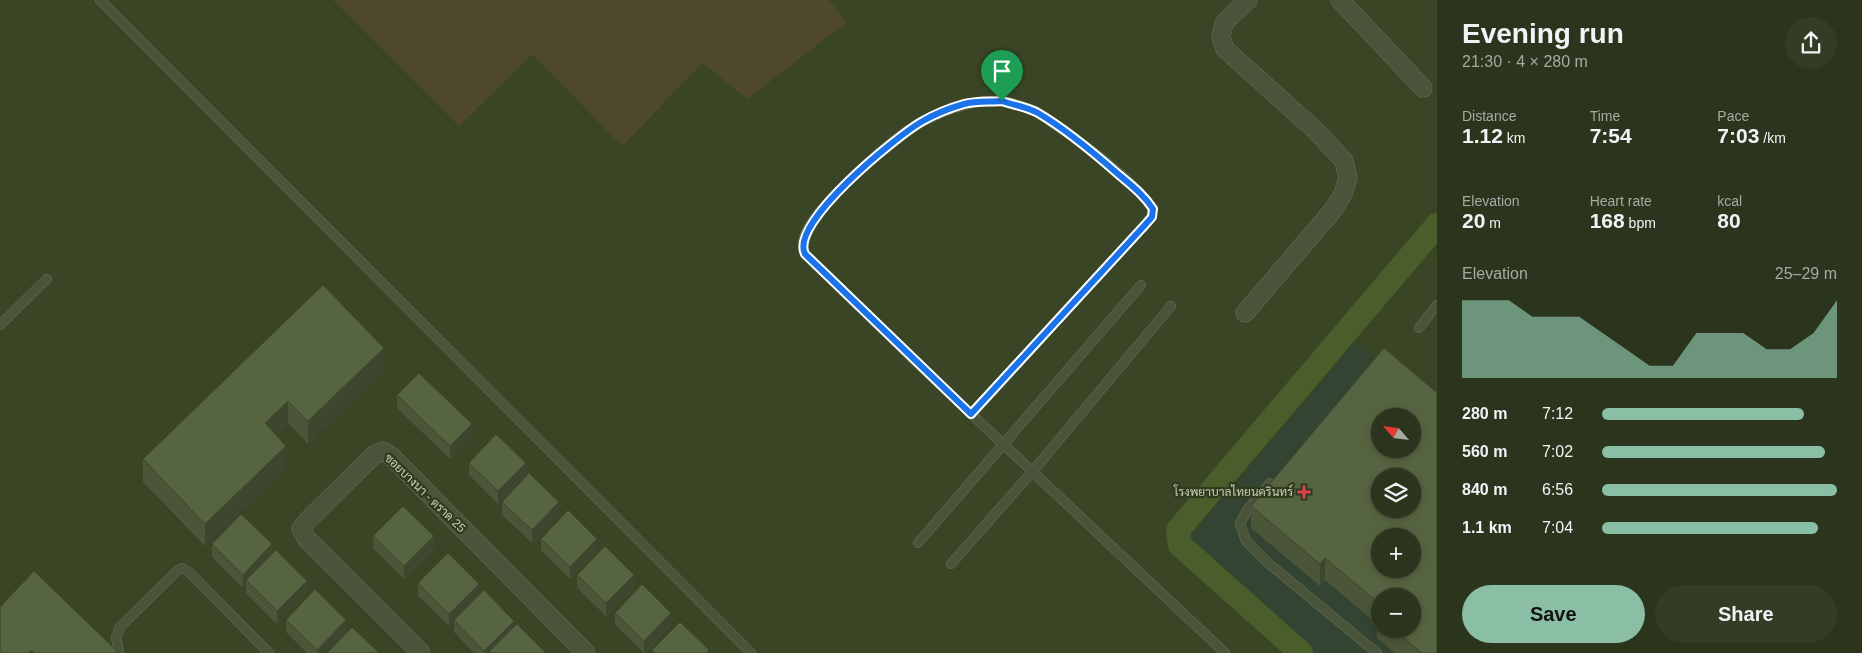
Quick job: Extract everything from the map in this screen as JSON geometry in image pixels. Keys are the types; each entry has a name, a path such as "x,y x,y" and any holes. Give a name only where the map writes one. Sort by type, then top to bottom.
{"street":[{"path":"1245,313 1333,210 1343,194 1348,178 1344,161 1315,130 1225,49 1221,37 1224,23 1248,0"},
{"path":"1340,0 1422,88"},
{"name":"ซอยบางนา - ตราด 25","path":"421,653 306,538 301,529 374,455 383,451 392,457 586,653"}],"lane":[{"path":"100,0 751,653"},
{"path":"971,414 1152,217 1153,209 1146,198 1097,156 1064,132 1036,112 1002,101 964,104 922,121 882,150 819,213 806,230 802,241 802,249 971,414 1225,653"},
{"path":"0,325 47,279"},
{"path":"918,543 1141,285"},
{"path":"1418,328 1437,305"},
{"path":"951,564 1032,472 1171,306"},
{"path":"1273,480 1247,510 1240,524 1246,541 1267,562 1377,653"},
{"path":"118,653 116,637 120,627 182,568 189,572 269,653"}],"shaded area":[{"path":"333,0 829,0 847,22 747,99 703,63 622,146 532,54 459,126"},
{"name":"โรงพยาบาลไทยนครินทร์","path":"1355,342 1437,410 1437,653 1314,653 1186,542"}],"building":[{"path":"323,285 384,348 308,421 288,401 265,423 286,446 205,524 143,459"},
{"path":"1384,348 1437,393 1437,653 1422,653 1404,638 1421,638 1421,588 1371,588 1371,596 1325,558 1320,564 1251,506"},
{"path":"419,373 472,424 450,446 397,395"},
{"path":"496,434 526,463 498,491 469,463"},
{"path":"529,473 559,502 532,530 502,502"},
{"path":"403,506 434,536 404,566 373,536"},
{"path":"568,510 597,539 570,567 541,539"},
{"path":"241,514 272,544 243,575 212,544"},
{"path":"605,546 634,575 606,603 577,575"},
{"path":"276,550 307,581 277,611 246,580"},
{"path":"448,553 479,584 449,614 418,583"},
{"path":"34,571 119,653 34,653 32,650 29,653 0,653 0,607"},
{"path":"642,584 671,613 644,641 615,613"},
{"path":"315,589 346,620 317,650 286,620"},
{"path":"484,590 514,621 484,651 454,620"},
{"path":"680,622 709,650 706,653 655,653 652,650"},
{"path":"517,624 546,653 488,653"},
{"path":"352,627 379,653 327,653"}],"waterway":[{"path":"1301,653 1180,545 1178,530 1437,225"}],"place":[{"name":"โรงพยาบาลไทยนครินทร์","path":"1304,492"}],"route":[{"path":"1002,101 1036,112 1064,132 1097,156 1146,198 1153,209 1152,217 971,414 805,254 802,249 802,241 806,230 819,213 851,179 882,150 922,121 964,104 1002,101"}]}
